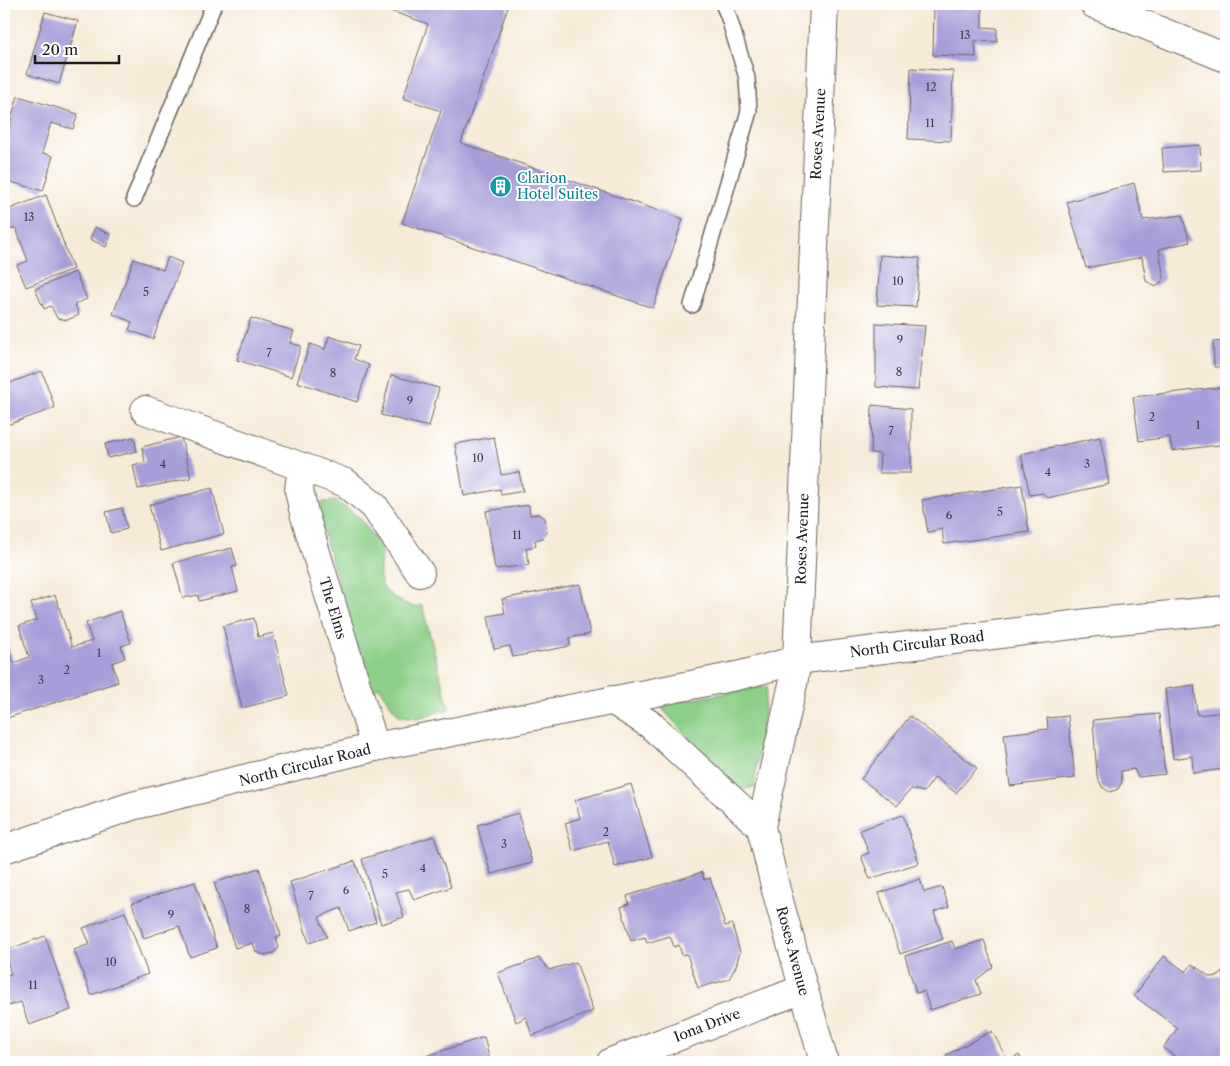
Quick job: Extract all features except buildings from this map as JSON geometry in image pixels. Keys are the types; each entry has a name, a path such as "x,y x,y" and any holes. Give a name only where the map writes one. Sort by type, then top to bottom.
{"street":[{"name":"Roses Avenue","path":"824,4 797,660 794,684 761,827 824,1062"},
{"path":"1094,4 1226,58"},
{"path":"145,410 346,483 374,506 420,573"},
{"name":"The Elms","path":"302,467 299,490 304,513 376,747"},
{"name":"North Circular Road","path":"4,849 132,806 376,747 741,675 797,660 1096,622 1226,610"},
{"path":"612,700 651,725 761,827"},
{"name":"Iona Drive","path":"611,1062 803,989"}],"lane":[{"path":"134,199 214,4"},
{"path":"692,305 749,111 747,78 723,4"}],"green space":[{"path":"336,501 360,518 383,549 380,571 383,587 394,598 414,607 422,605 449,709 418,718 400,716 379,686 370,694 319,517 322,502"},
{"path":"767,686 754,787 736,791 659,705"}],"place":[{"name":"Clarion Hotel Suites","path":"501,186"}]}
